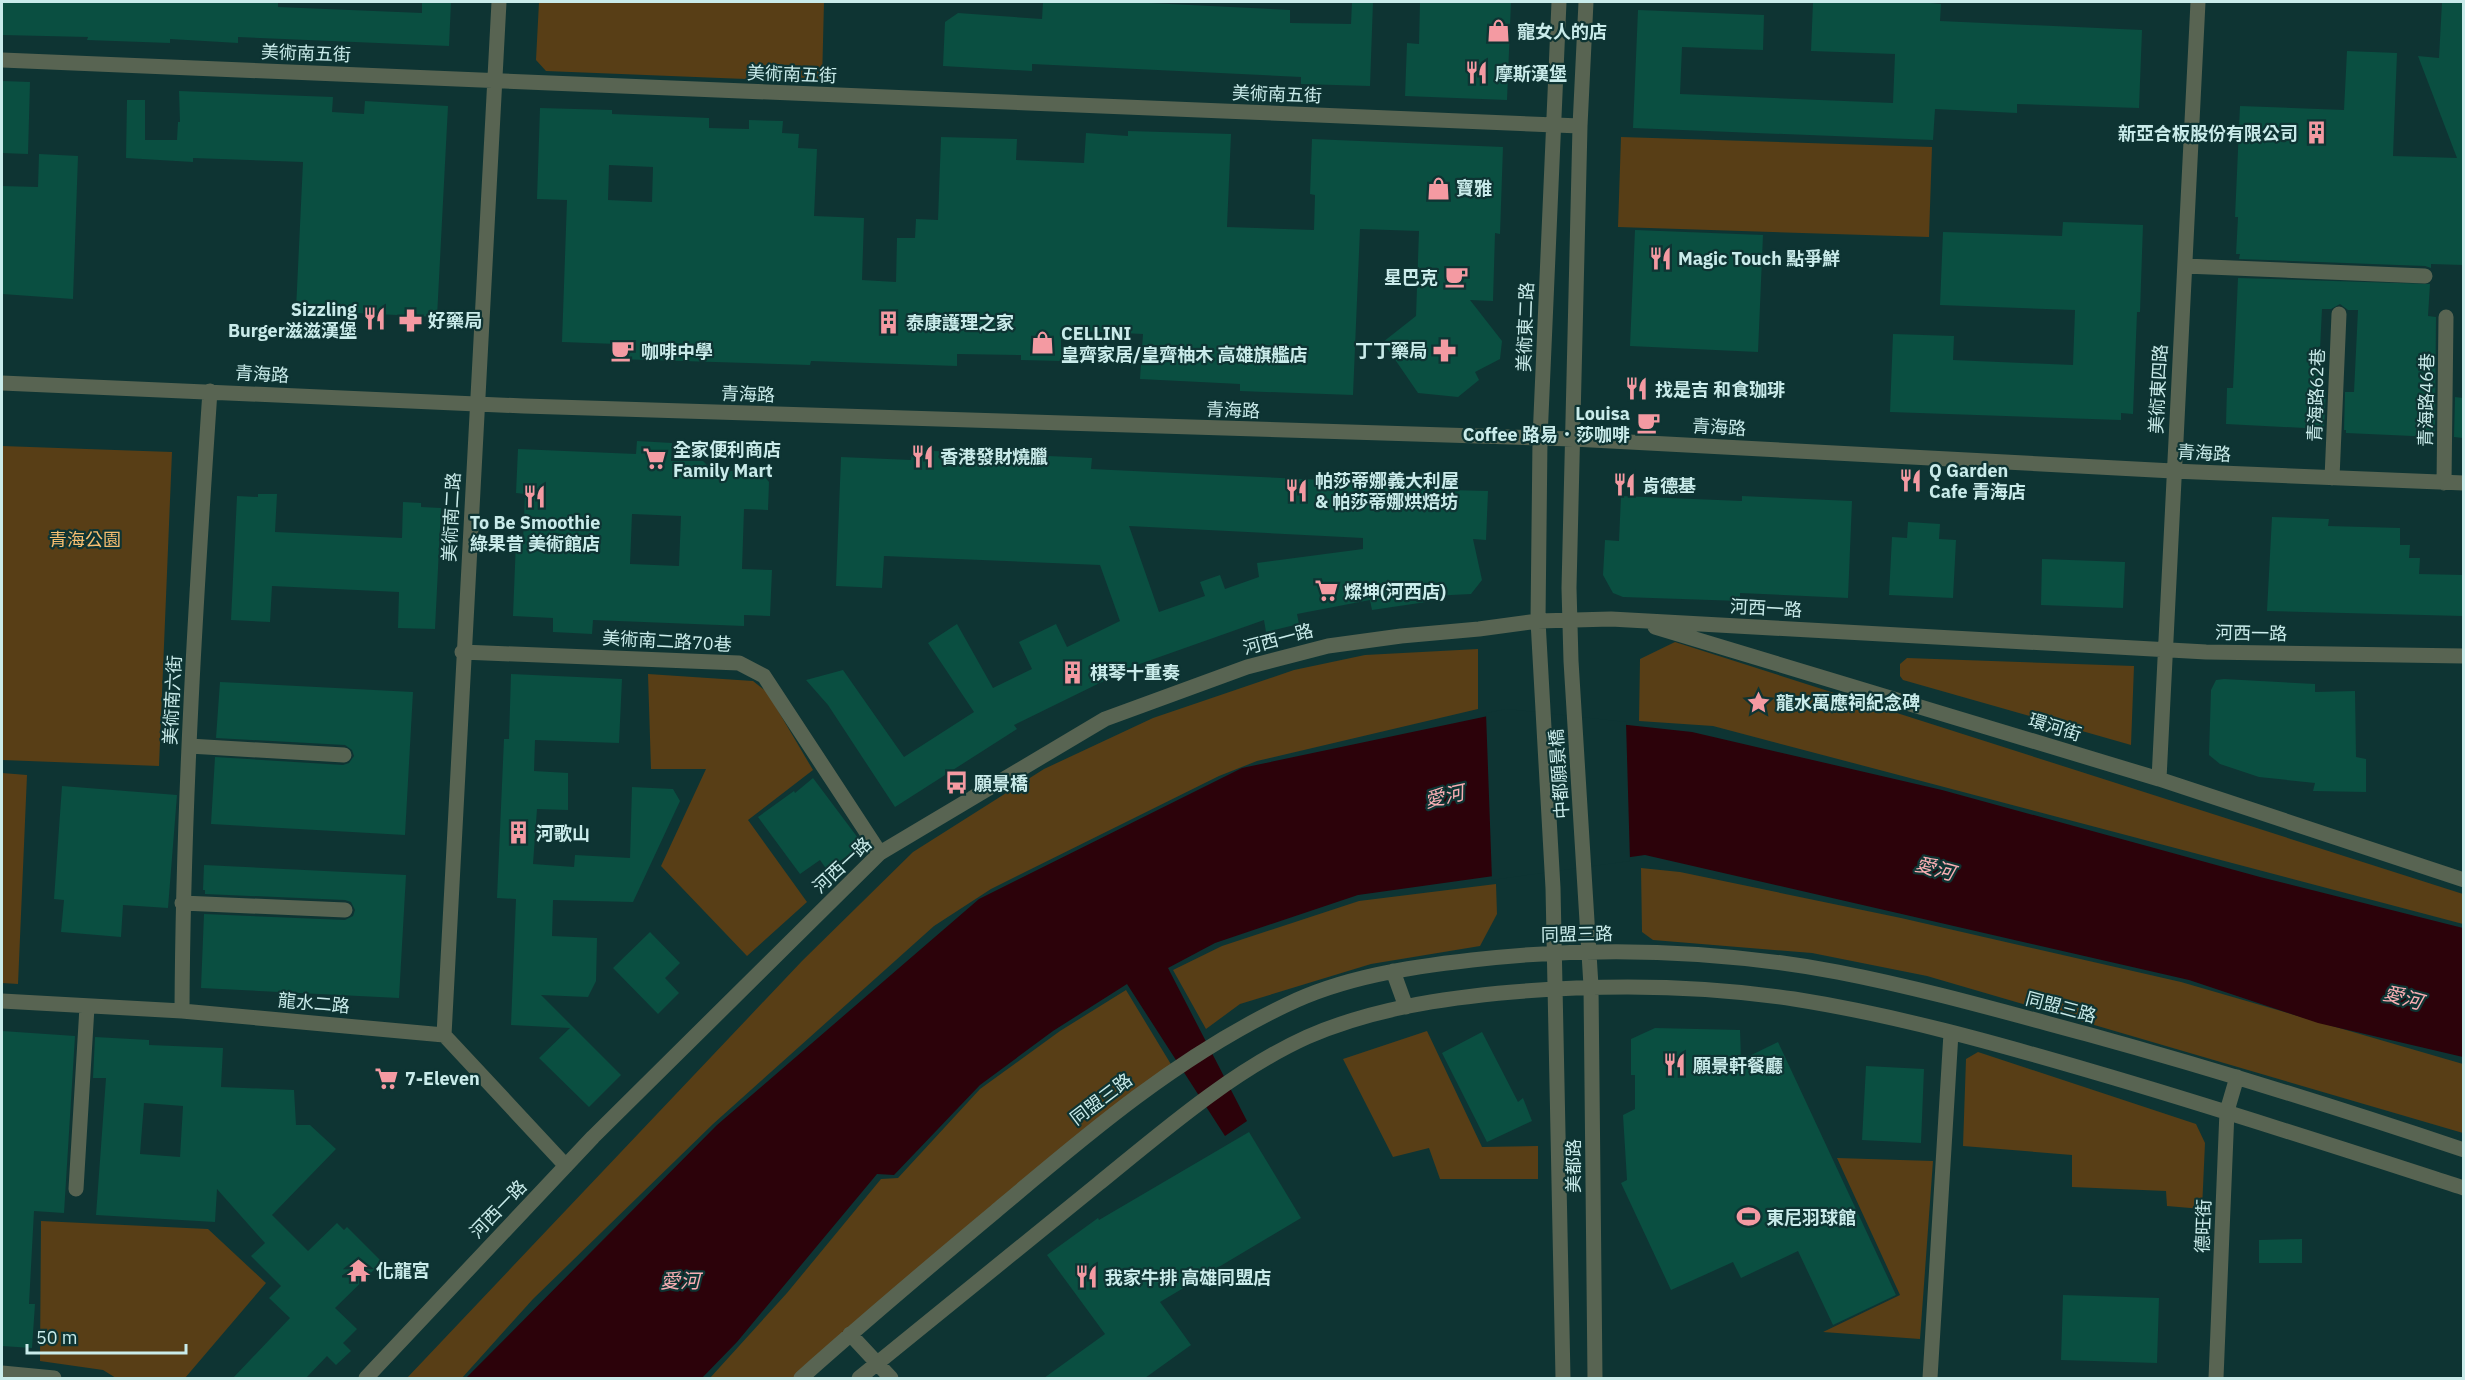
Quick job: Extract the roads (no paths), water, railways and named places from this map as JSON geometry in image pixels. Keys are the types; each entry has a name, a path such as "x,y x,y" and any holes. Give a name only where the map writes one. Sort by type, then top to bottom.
{"street":[{"name":"美術南二路","path":"444,1035 462,652 498,2"},
{"name":"美術東二路","path":"1539,655 1539,439 1559,2"},
{"path":"1570,620 1580,126 1586,2"},
{"name":"美術東四路","path":"2159,779 2198,2"},
{"name":"美術南五街","path":"2,60 1580,126"},
{"path":"2184,266 2425,276"},
{"name":"青海路62巷","path":"2332,478 2339,314"},
{"name":"青海路46巷","path":"2444,483 2446,317"},
{"name":"青海路","path":"2,382 477,404 1573,439 2173,471 2463,483"},
{"name":"美術南六街","path":"182,1011 182,903 189,746 210,391"},
{"name":"河西一路","path":"366,1378 566,1166 880,853 1105,718 1247,667 1328,646 1538,621 1570,620 1632,620 2206,652 2463,656"},
{"name":"中都願景橋","path":"1570,620 1589,953"},
{"name":"環河街","path":"1632,620 2159,779 2463,880"},
{"name":"美術南二路70巷","path":"462,652 739,663 764,676 880,853"},
{"name":"中都願景橋","path":"1539,655 1553,888 1554,953"},
{"path":"189,746 345,755"},
{"path":"182,903 345,910"},
{"name":"同盟三路","path":"801,1378 1105,1119 1194,1056 1288,1004 1340,985 1394,971 1481,958 1554,953 1727,957 1838,973 2033,1019 2237,1077 2463,1150"},
{"name":"美都路","path":"1554,953 1563,1378"},
{"name":"美都路","path":"1589,953 1595,1378"},
{"path":"1394,971 1406,1007"},
{"path":"859,1378 1134,1155 1261,1061 1307,1037 1355,1019 1406,1007 1486,994 1591,986 1699,989 1793,999 1872,1014 1951,1032 2227,1111 2463,1188"},
{"name":"龍水二路","path":"2,1001 182,1011 444,1035"},
{"path":"76,1189 87,1007"},
{"path":"1930,1378 1951,1032"},
{"path":"444,1035 566,1166"},
{"name":"德旺街","path":"2216,1378 2227,1111 2237,1077"},
{"path":"850,1334 891,1378"},
{"path":"2,1373 54,1378"}],"water":[{"name":"愛河","path":"1507,712 1692,732 1942,790 2260,877 2463,928 2463,1057 2318,1023 2189,980 1645,855 1358,895 1215,943 1168,968 1247,1121 1225,1136 1127,984 1053,1031 980,1085 894,1175 877,1174 737,1342 702,1378 466,1378 717,1125 979,899 1242,768"}],"place":[{"name":"寵女人的店","path":"1499,31"},
{"name":"摩斯漢堡","path":"1477,73"},
{"name":"新亞合板股份有限公司","path":"2316,133"},
{"name":"寶雅","path":"1438,188"},
{"name":"Magic Touch 點爭鮮","path":"1660,258"},
{"name":"星巴克","path":"1456,277"},
{"name":"Sizzling Burger滋滋漢堡","path":"375,319"},
{"name":"好藥局","path":"410,320"},
{"name":"泰康護理之家","path":"888,322"},
{"name":"CELLINI 皇齊家居/皇齊柚木 高雄旗艦店","path":"1043,343"},
{"name":"丁丁藥局","path":"1445,350"},
{"name":"咖啡中學","path":"623,351"},
{"name":"找是吉 和食珈琲","path":"1637,389"},
{"name":"Louisa Coffee 路易．莎咖啡","path":"1648,423"},
{"name":"香港發財燒臘","path":"922,456"},
{"name":"全家便利商店 Family Mart","path":"655,459"},
{"name":"Q Garden Cafe 青海店","path":"1911,480"},
{"name":"肯德基","path":"1624,485"},
{"name":"帕莎蒂娜義大利屋 & 帕莎蒂娜烘焙坊","path":"1297,490"},
{"name":"To Be Smoothie 綠果昔 美術館店","path":"535,496"},
{"name":"燦坤(河西店)","path":"1326,591"},
{"name":"棋琴十重奏","path":"1072,672"},
{"name":"龍水萬應祠紀念碑","path":"1758,702"},
{"name":"願景橋","path":"956,783"},
{"name":"河歌山","path":"518,833"},
{"name":"願景軒餐廳","path":"1675,1065"},
{"name":"7-Eleven","path":"387,1078"},
{"name":"東尼羽球館","path":"1748,1217"},
{"name":"化龍宮","path":"358,1270"},
{"name":"我家牛排 高雄同盟店","path":"1087,1277"}],"park label":[{"name":"青海公園","path":"85,539"}]}
